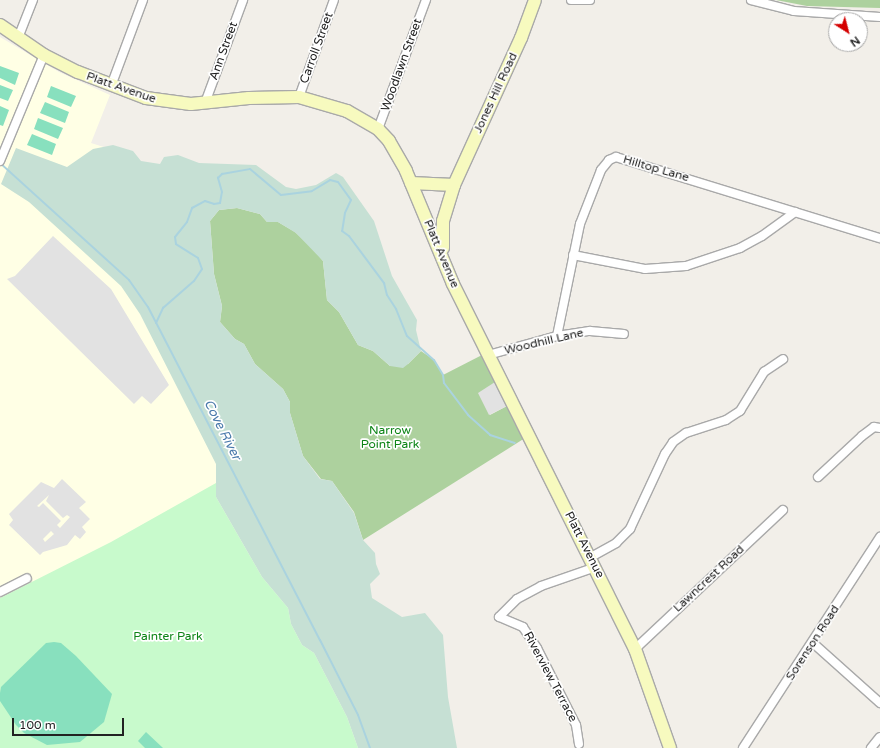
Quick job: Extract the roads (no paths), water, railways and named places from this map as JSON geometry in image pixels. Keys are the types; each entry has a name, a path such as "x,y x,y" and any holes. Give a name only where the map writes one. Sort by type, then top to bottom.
{"main road":[{"name":"Jones Hill Road","path":"443,255 443,221 454,185 521,38 535,0"},
{"name":"Platt Avenue","path":"0,25 44,55 111,86 161,102 205,103 270,96 299,97 347,111 378,129 398,154 443,255 453,284 636,649 670,748"},
{"path":"411,183 454,185"}],"street":[{"path":"18,38 33,0"},
{"path":"111,86 143,0"},
{"name":"Ann Street","path":"205,103 243,0"},
{"name":"Carroll Street","path":"299,97 334,0"},
{"name":"Woodlawn Street","path":"378,129 426,0"},
{"path":"571,0 590,0"},
{"path":"751,0 794,11 880,17"},
{"path":"0,161 44,55"},
{"name":"Hilltop Lane","path":"557,336 573,255 588,199 605,163 616,158 880,238"},
{"path":"573,255 645,269 686,266 740,248 762,236 795,212"},
{"name":"Woodhill Lane","path":"488,355 557,336 590,331 624,334"},
{"path":"593,562 630,529 665,454 673,442 686,434 726,420 740,411 764,372 783,359"},
{"path":"818,477 877,428"},
{"name":"Lawncrest Road","path":"636,649 783,510"},
{"name":"Sorenson Road","path":"744,748 814,643 880,537"},
{"name":"Riverview Terrace","path":"579,744 576,724 527,632 523,627 499,616 523,596 593,562"},
{"path":"0,592 27,578"},
{"path":"814,643 880,703"},
{"path":"871,748 880,737"}],"waterway":[{"name":"Cove River","path":"0,163 129,280 148,307 358,715 370,748"},
{"path":"156,323 163,308 194,281 202,269 198,258 176,244 175,237 187,222 192,208 205,201 214,204 220,203 222,192 218,178 222,174 250,169 281,195 312,191 330,180 338,182 351,200 345,213 342,231 349,236 384,283 387,295 396,309 407,336 434,360 443,375 444,383 468,415 490,435 515,443"}],"park label":[{"name":"Narrow Point Park","path":"390,438"},
{"name":"Painter Park","path":"168,637"}]}
